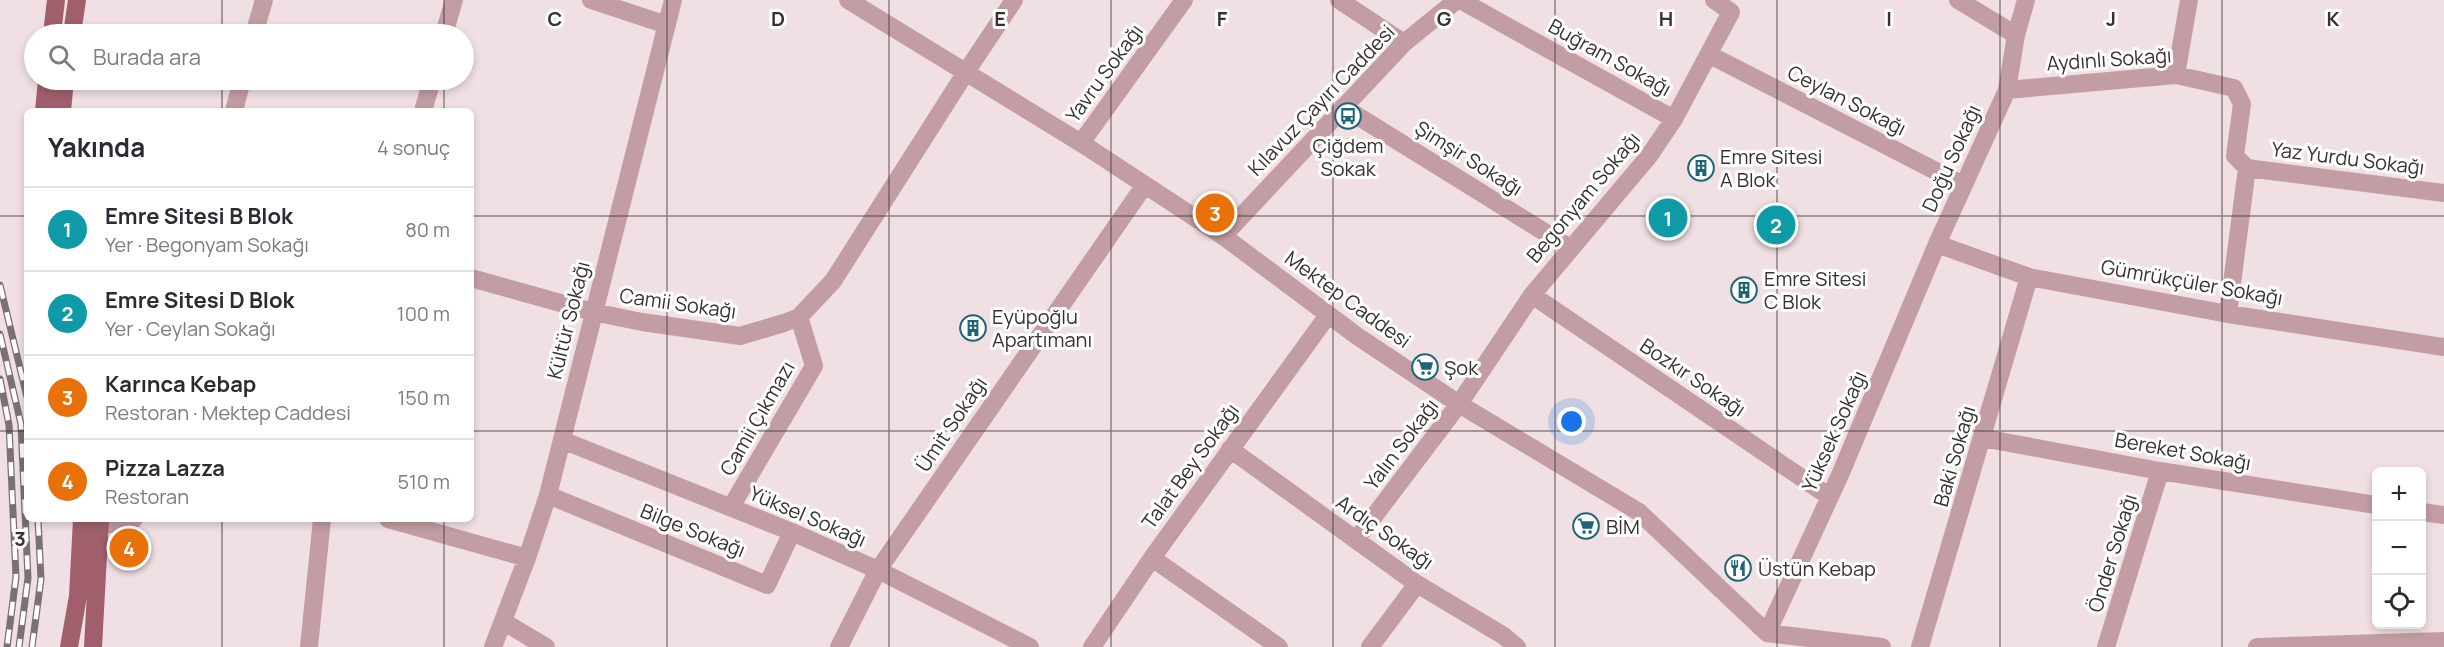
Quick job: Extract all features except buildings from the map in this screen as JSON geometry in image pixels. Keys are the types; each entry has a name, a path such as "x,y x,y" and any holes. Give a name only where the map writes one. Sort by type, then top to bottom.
{"main road":[{"path":"53,24 56,0"},
{"path":"73,24 77,0"},
{"path":"44,108 46,90"},
{"path":"62,108 64,90"},
{"path":"69,647 78,596 82,522"},
{"path":"95,646 101,522"}],"street":[{"path":"258,24 264,0"},
{"path":"447,24 454,0"},
{"path":"591,0 667,25"},
{"name":"Kültür Sokağı","path":"493,647 504,622 548,495 592,312 673,0"},
{"name":"Mektep Caddesi","path":"848,0 1081,143 1223,236 1328,315 1460,404 1639,512 1770,640"},
{"name":"Camii Sokağı","path":"474,279 592,312 642,322 740,336 784,323 799,316 833,281 1014,0"},
{"name":"Yavru Sokağı","path":"1081,143 1184,0"},
{"path":"1339,0 1404,43"},
{"name":"Kılavuz Çayırı Caddesi","path":"1223,236 1404,43 1458,0"},
{"name":"Buğram Sokağı","path":"1458,0 1674,118"},
{"name":"Begonyam Sokağı","path":"1460,404 1532,295 1649,156 1674,118 1710,55 1731,12 1714,0"},
{"path":"1958,0 2016,35"},
{"name":"Doğu Sokağı","path":"1937,244 2007,90 2016,35 2026,0"},
{"path":"2176,75 2189,0"},
{"name":"Ceylan Sokağı","path":"1710,55 1963,185"},
{"name":"Aydınlı Sokağı","path":"2007,90 2176,75 2234,88 2242,104 2235,156 2247,168"},
{"path":"235,108 239,90"},
{"path":"424,108 429,90"},
{"name":"Şimşir Sokağı","path":"1343,107 1570,248"},
{"path":"2228,314 2247,168"},
{"name":"Yaz Yurdu Sokağı","path":"2247,168 2444,193"},
{"name":"Ümit Sokağı","path":"839,647 878,570 1144,186"},
{"name":"Gümrükçüler Sokağı","path":"1937,244 2029,277 2228,314 2444,347"},
{"name":"Yüksek Sokağı","path":"1770,640 1937,244"},
{"name":"Baki Sokağı","path":"1920,647 2029,277"},
{"name":"Bozkır Sokağı","path":"1532,295 1830,496"},
{"name":"Talat Bey Sokağı","path":"1092,647 1152,558 1328,315"},
{"name":"Camii Çıkmazı","path":"731,507 814,366 799,316"},
{"name":"Yalın Sokağı","path":"1356,540 1460,404"},
{"name":"Bereket Sokağı","path":"1983,438 2160,471 2372,504"},
{"name":"Yüksel Sokağı","path":"562,440 792,532 878,570 1030,647"},
{"name":"Ardıç Sokağı","path":"1230,449 1417,584 1504,636 1518,647"},
{"name":"Önder Sokağı","path":"2106,647 2160,471"},
{"name":"Bilge Sokağı","path":"548,495 766,585 792,532"},
{"path":"2426,513 2444,515"},
{"path":"309,647 322,522"},
{"path":"399,522 527,558"},
{"path":"1152,558 1279,647"},
{"path":"1370,647 1417,584"},
{"path":"504,622 546,647"},
{"path":"1770,640 1882,647"},
{"path":"2257,647 2444,640"}],"railway":[{"path":"0,285 24,385"},
{"path":"0,334 21,424 24,490"},
{"path":"0,379 9,425 16,577 7,647"},
{"path":"19,647 28,578 25,522"},
{"path":"32,647 41,579 38,522"}],"place":[{"name":"Çiğdem Sokak","path":"1348,116"},
{"name":"Emre Sitesi A Blok","path":"1701,168"},
{"name":"Karınca Kebap","path":"1215,213"},
{"name":"Emre Sitesi B Blok","path":"1668,218"},
{"name":"Emre Sitesi D Blok","path":"1776,225"},
{"name":"Emre Sitesi C Blok","path":"1744,290"},
{"name":"Eyüpoğlu Apartımanı","path":"973,328"},
{"name":"Şok","path":"1425,367"},
{"name":"BİM","path":"1586,526"},
{"name":"Pizza Lazza","path":"129,548"},
{"name":"Üstün Kebap","path":"1738,568"}]}
